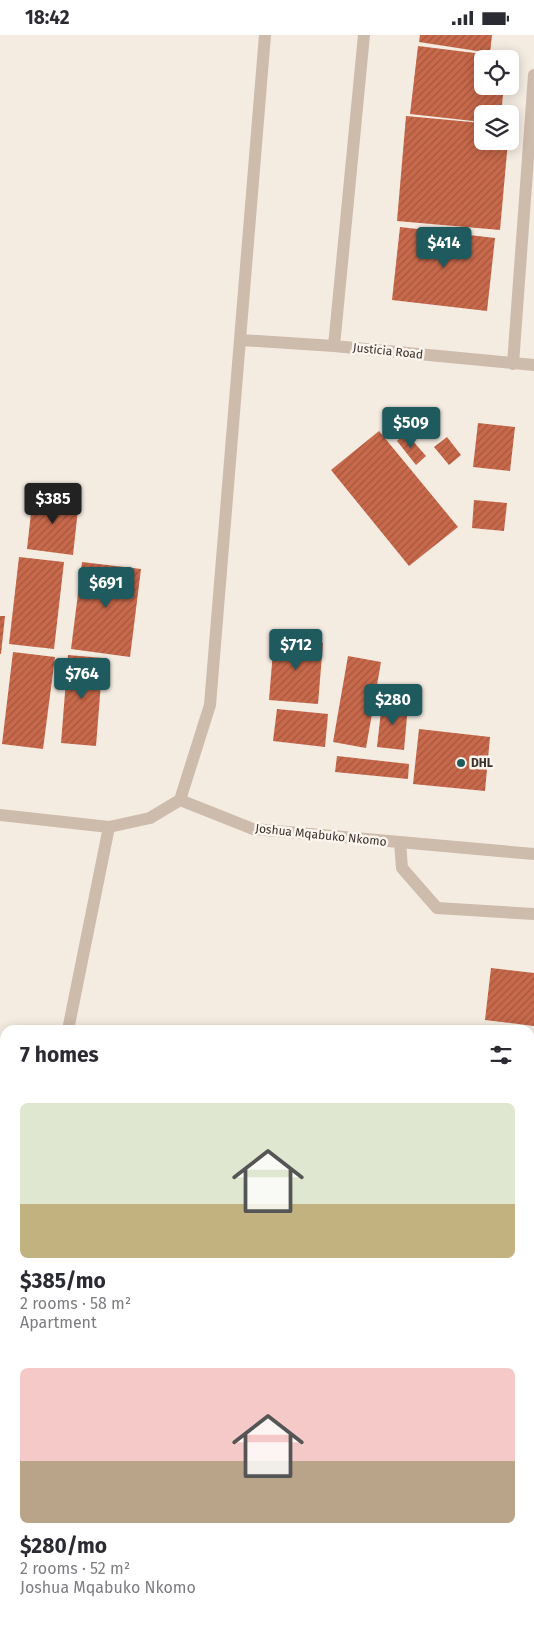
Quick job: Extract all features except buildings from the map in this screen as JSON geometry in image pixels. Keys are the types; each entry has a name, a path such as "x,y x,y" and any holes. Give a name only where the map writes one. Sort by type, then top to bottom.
{"street":[{"path":"0,815 109,827 150,818 180,800 210,705 265,35"},
{"path":"334,346 364,35"},
{"path":"514,364 534,75"},
{"name":"Justicia Road","path":"241,340 334,346 534,365"},
{"name":"Joshua Mqabuko Nkomo","path":"180,800 253,829 534,854"},
{"path":"69,1025 109,827"},
{"path":"400,842 402,868 437,908 534,914"}],"place":[{"name":"DHL","path":"461,763"}]}
